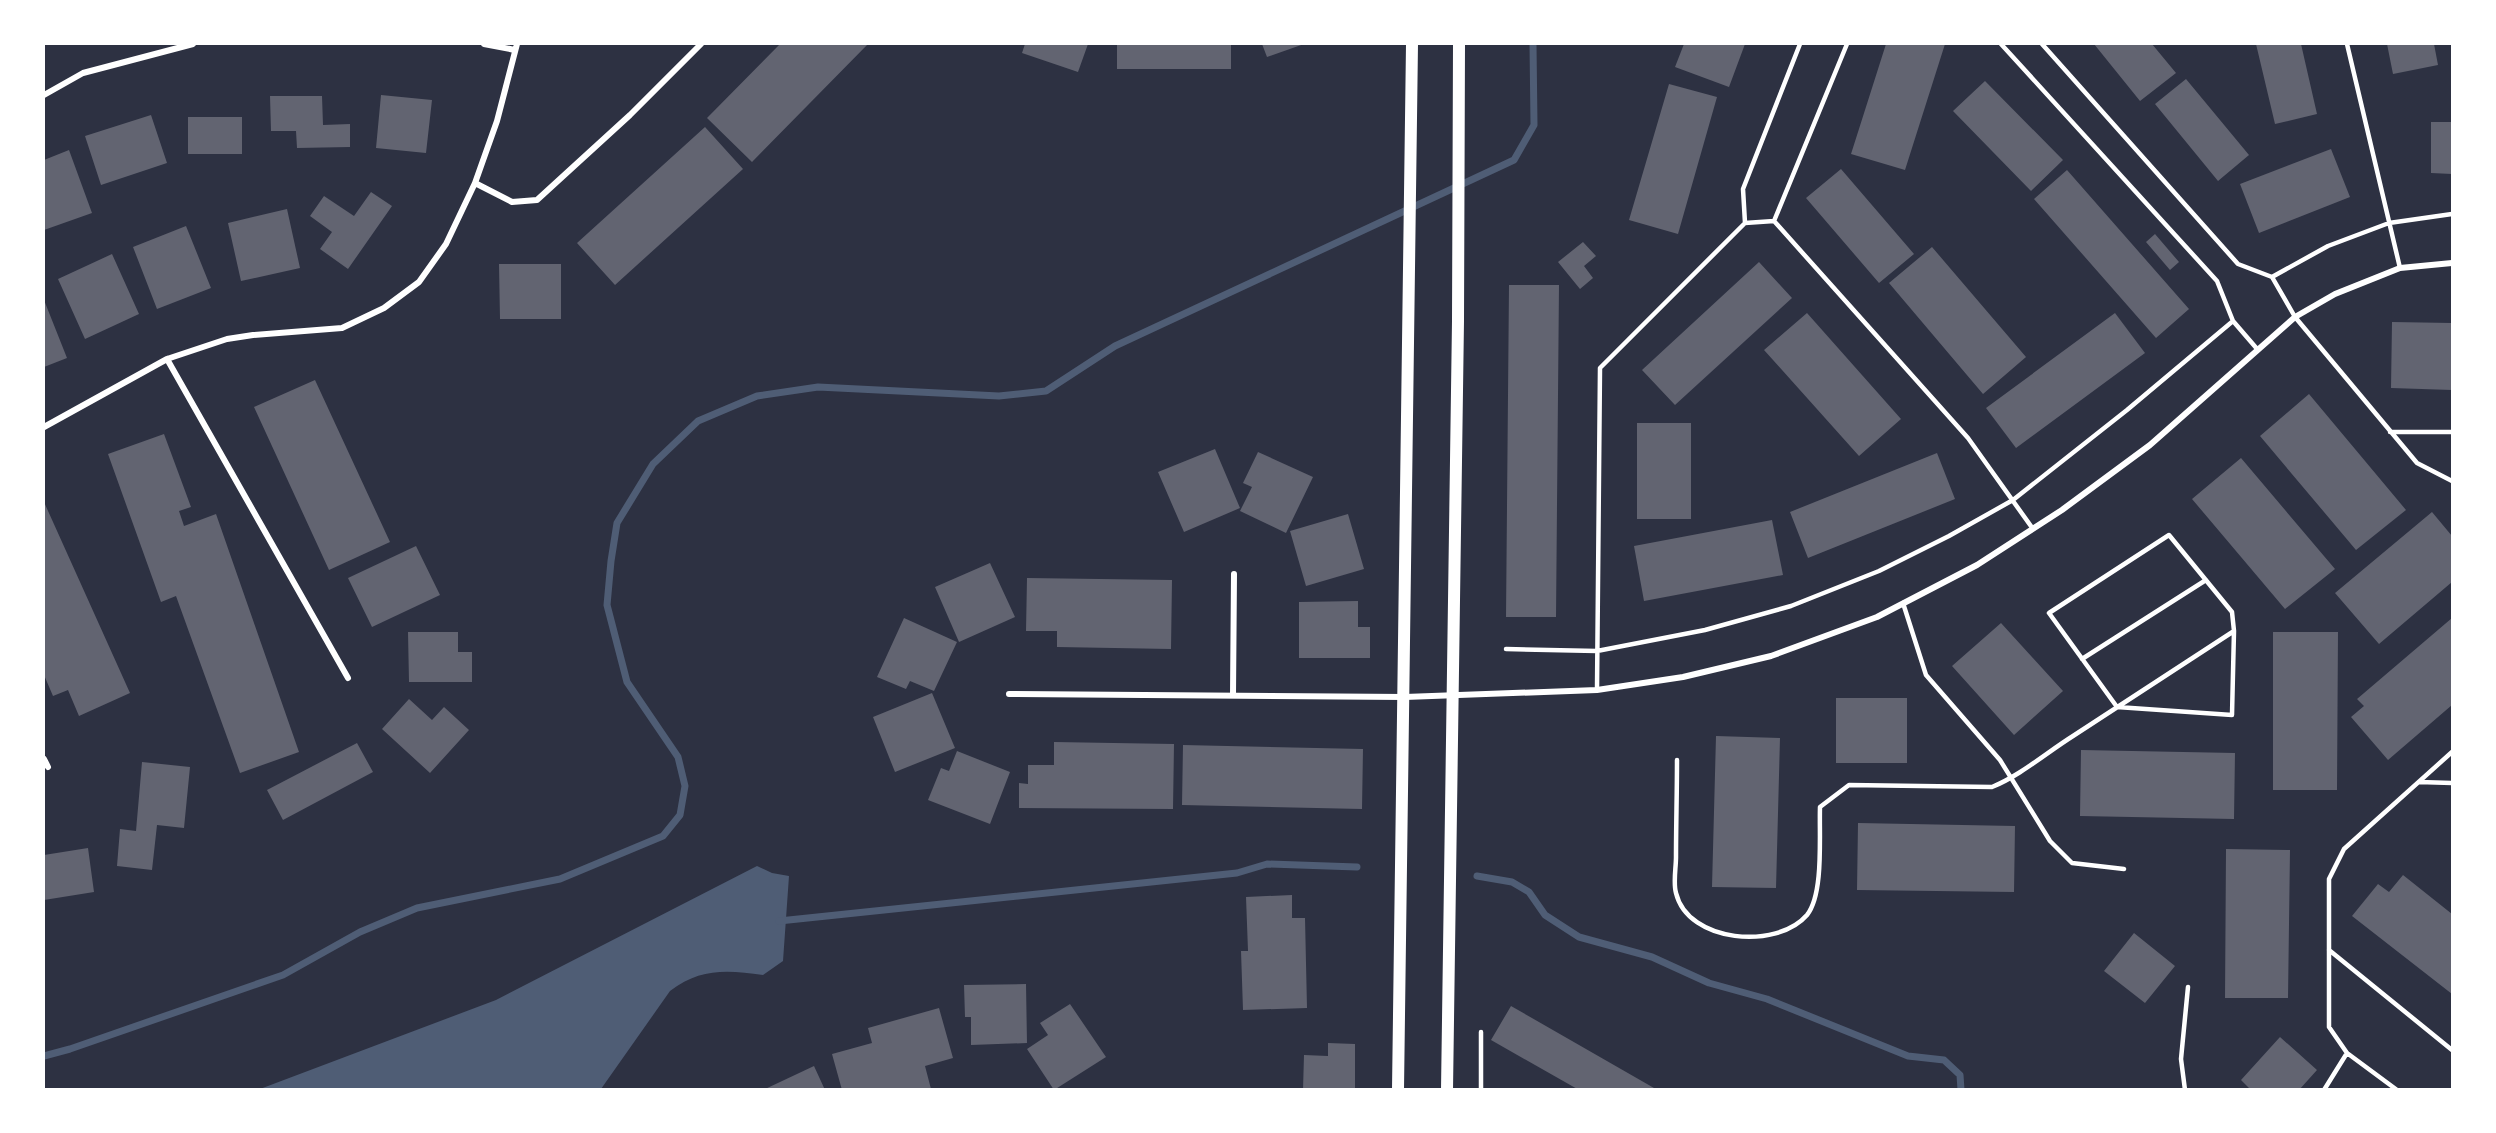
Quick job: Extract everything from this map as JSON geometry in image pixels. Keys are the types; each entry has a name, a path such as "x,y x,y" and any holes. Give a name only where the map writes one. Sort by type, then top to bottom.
{"main road":[{"path":"1447,1089 1458,321 1459,44"},
{"path":"1398,1089 1412,48"}],"street":[{"path":"44,95 83,73 192,44"},
{"path":"44,427 167,359 227,339 253,334 342,328 384,308 419,282 446,244 475,183 497,121 516,47 484,44"},
{"path":"475,183 512,202 537,200 630,115 701,44"},
{"path":"1009,694 1405,697 1597,690 1683,677 1771,656 1877,617 1977,565 2033,529 2150,445 2295,317 2335,294 2400,268 2452,263"},
{"path":"167,359 348,678"},
{"path":"1233,695 1234,574"},
{"path":"44,759 48,767"}],"lane":[{"path":"1745,223 1743,189 1800,44"},
{"path":"1774,221 1846,44"},
{"path":"2001,44 2217,281 2233,321 2258,350"},
{"path":"2042,44 2238,264 2272,277 2295,317 2417,463 2452,481"},
{"path":"2347,44 2400,268"},
{"path":"2272,277 2328,246 2389,223 2452,214"},
{"path":"1597,690 1600,368 1745,223 1774,221"},
{"path":"1774,221 1968,438 2033,529"},
{"path":"1506,649 1597,651 1705,630 1791,606 1879,571 2013,500 2127,410 2233,321"},
{"path":"2390,432 2452,432"},
{"path":"2169,536 2232,612 2234,631 2232,714 2117,707 2049,614 2169,536"},
{"path":"2082,659 2206,580"},
{"path":"1903,603 1926,675 2000,760 2050,841 2072,862 2124,869"},
{"path":"1677,760 1676,893 1688,917 1715,933 1750,938 1784,931 1807,915 1817,893 1820,807 1849,784 1992,787 2011,779 2234,631"},
{"path":"2397,1089 2347,1053 2329,1027 2329,879 2344,849 2452,752"},
{"path":"2419,782 2452,783"},
{"path":"2329,950 2452,1050"},
{"path":"2185,1089 2181,1059 2188,987"},
{"path":"1481,1032 1481,1088 1488,1089"},
{"path":"2324,1089 2347,1053"}],"water":[{"path":"757,866 772,873 789,876 783,961 763,975 714,972 692,978 670,991 601,1089 260,1089 496,1000"}],"building":[{"path":"780,44 868,44 752,162 707,118"},
{"path":"1025,44 1088,44 1078,72 1022,53"},
{"path":"1117,44 1231,44 1231,69 1117,69"},
{"path":"1262,44 1304,44 1267,57"},
{"path":"1684,44 1745,44 1729,87 1675,67"},
{"path":"1886,44 1945,44 1905,170 1851,154"},
{"path":"2094,44 2152,44 2176,73 2140,101"},
{"path":"2256,44 2301,44 2317,114 2275,124"},
{"path":"2387,44 2434,44 2438,65 2393,74"},
{"path":"2186,79 2249,155 2218,181 2155,104"},
{"path":"1985,81 2063,160 2031,191 1953,111"},
{"path":"1669,84 1717,97 1678,234 1629,220"},
{"path":"381,95 432,100 426,153 376,148"},
{"path":"270,96 322,96 323,125 350,124 350,147 297,148 296,131 271,131"},
{"path":"151,115 167,163 101,185 85,136"},
{"path":"188,117 242,117 242,154 188,154"},
{"path":"2431,122 2452,122 2452,174 2431,173"},
{"path":"705,127 743,169 615,285 577,243"},
{"path":"2331,149 2350,197 2259,233 2240,184"},
{"path":"69,150 92,213 44,230 44,160"},
{"path":"1841,169 1914,254 1879,283 1806,198"},
{"path":"2067,170 2189,309 2156,338 2034,199"},
{"path":"371,192 392,206 348,269 320,249 332,232 310,216 324,196 354,216"},
{"path":"287,209 300,268 241,281 228,223"},
{"path":"186,226 211,288 157,309 133,247"},
{"path":"2155,234 2179,262 2170,270 2146,242"},
{"path":"1583,242 1596,256 1584,266 1593,278 1580,289 1558,262"},
{"path":"1932,247 2026,357 1983,394 1889,283"},
{"path":"112,254 139,314 85,339 58,279"},
{"path":"1759,262 1792,298 1675,405 1642,370"},
{"path":"499,264 561,264 561,319 500,319"},
{"path":"1509,285 1559,285 1556,617 1506,617"},
{"path":"44,300 67,358 44,367"},
{"path":"1807,313 1901,419 1859,456 1764,350"},
{"path":"2115,313 2145,353 2016,448 1986,408"},
{"path":"2392,322 2452,323 2452,390 2391,388"},
{"path":"315,380 390,542 329,570 254,407"},
{"path":"2309,394 2406,510 2356,550 2260,436"},
{"path":"1637,423 1691,423 1691,519 1637,519"},
{"path":"164,434 191,507 179,511 184,526 216,514 299,752 240,773 176,596 161,602 108,454"},
{"path":"1215,449 1240,508 1184,532 1158,472"},
{"path":"1258,452 1313,477 1286,533 1240,511 1252,487 1243,483"},
{"path":"1937,453 1955,499 1808,558 1790,512"},
{"path":"2241,458 2335,569 2285,609 2192,499"},
{"path":"44,502 130,693 79,716 68,690 53,696 44,675"},
{"path":"2432,512 2452,536 2452,582 2379,644 2335,593"},
{"path":"1348,514 1364,569 1306,586 1290,531"},
{"path":"1772,520 1783,575 1644,601 1634,546"},
{"path":"416,546 440,595 372,627 348,578"},
{"path":"990,563 1015,617 959,642 935,587"},
{"path":"1027,578 1172,580 1171,649 1057,647 1057,631 1026,631"},
{"path":"1358,601 1358,627 1370,627 1370,658 1299,658 1299,602"},
{"path":"904,618 957,642 934,691 910,681 906,689 877,677"},
{"path":"2452,618 2452,705 2388,760 2351,717 2364,706 2357,699"},
{"path":"2001,623 2063,691 2014,735 1952,666"},
{"path":"408,632 458,632 458,652 472,652 472,682 409,682"},
{"path":"2273,632 2338,632 2337,790 2273,790"},
{"path":"932,693 955,748 895,772 873,717"},
{"path":"1836,698 1907,698 1907,763 1836,763"},
{"path":"409,699 432,720 444,707 469,730 430,773 382,729"},
{"path":"1716,736 1780,738 1776,888 1712,887"},
{"path":"1054,742 1174,744 1173,809 1019,808 1019,783 1028,784 1028,765 1054,765"},
{"path":"357,743 373,772 283,820 267,790"},
{"path":"1183,745 1363,749 1362,809 1182,805"},
{"path":"2081,750 2235,753 2234,819 2080,816"},
{"path":"957,751 1010,772 990,824 928,800 941,768 949,771"},
{"path":"142,762 190,767 184,828 157,825 152,870 117,866 120,829 136,831"},
{"path":"1858,823 2015,826 2014,892 1857,890"},
{"path":"88,848 94,892 44,900 44,855"},
{"path":"2226,849 2290,850 2288,998 2225,998"},
{"path":"2403,875 2452,914 2452,994 2352,916 2378,884 2389,892"},
{"path":"1292,895 1292,918 1305,918 1307,1008 1243,1010 1241,951 1248,951 1246,897"},
{"path":"2134,933 2175,966 2145,1003 2104,971"},
{"path":"1026,984 1027,1043 971,1045 971,1017 965,1017 964,985"},
{"path":"1070,1004 1106,1057 1054,1090 1027,1049 1048,1035 1040,1023"},
{"path":"1511,1006 1654,1088 1653,1090 1579,1090 1491,1040"},
{"path":"939,1008 953,1058 925,1066 931,1089 842,1090 832,1054 872,1043 868,1028"},
{"path":"2280,1037 2317,1070 2299,1090 2251,1090 2241,1080"},
{"path":"1328,1043 1355,1044 1355,1090 1303,1090 1304,1055 1328,1056"},
{"path":"814,1066 825,1090 763,1090"}],"waterway":[{"path":"44,1056 283,975 360,932 417,908 560,879 663,836 680,815 685,786 678,757 627,682 607,605 617,523 653,464 698,421 757,396 818,387 999,396 1046,391 1115,346 1514,160 1534,125 1533,44"},
{"path":"779,921 1237,873 1267,864 1357,867"},
{"path":"1477,876 1512,882 1529,892 1545,915 1579,937 1652,957 1709,983 1767,999 1908,1056 1944,1060 1960,1075 1961,1090"}]}
